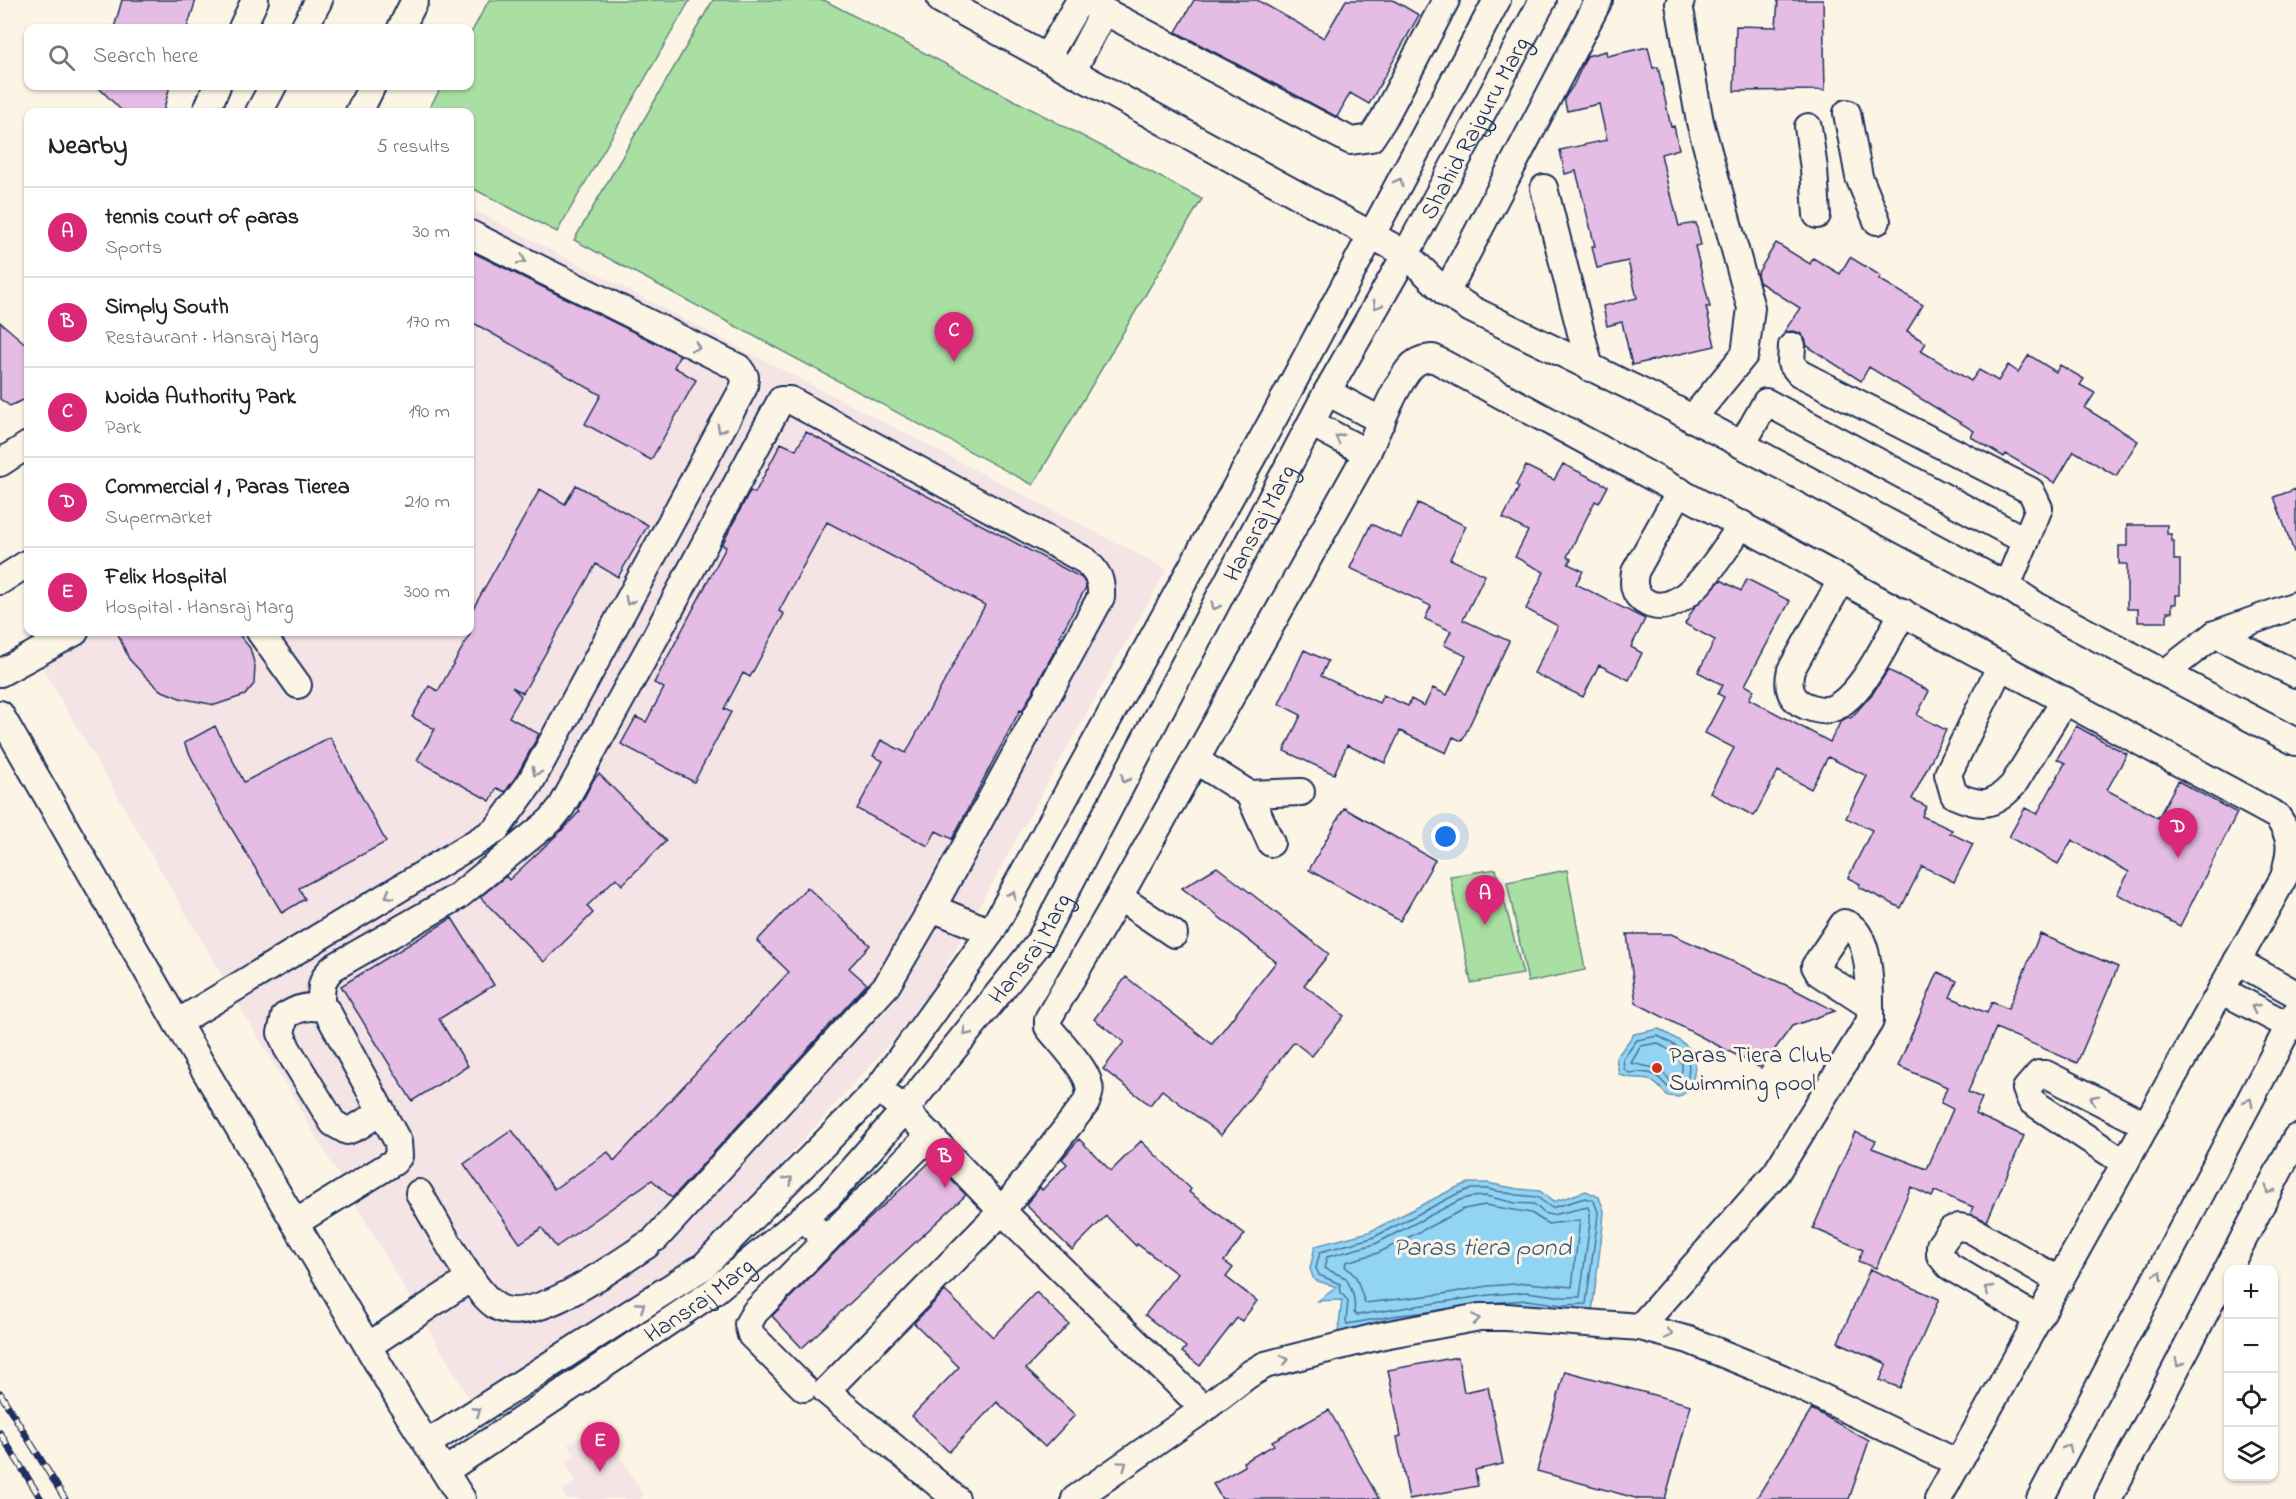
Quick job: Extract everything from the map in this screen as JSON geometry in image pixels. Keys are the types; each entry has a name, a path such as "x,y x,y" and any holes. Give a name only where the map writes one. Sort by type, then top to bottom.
{"street":[{"path":"244,24 255,0"},
{"path":"306,24 319,0"},
{"path":"403,24 415,0"},
{"path":"940,0 1073,70 1406,254 1446,293 1471,309 1742,445 2007,586 2037,606 2296,742"},
{"path":"1089,4 1351,141 1371,138 1383,120 1446,0"},
{"name":"Shahid Rajguru Marg","path":"1371,234 1497,0"},
{"name":"Shahid Rajguru Marg","path":"1406,254 1544,0"},
{"path":"1446,293 1599,0"},
{"path":"1681,0 1679,4 1700,122 1751,308 1745,354 1692,419"},
{"path":"1047,57 1089,4"},
{"path":"1073,70 1089,4"},
{"path":"208,108 215,90"},
{"path":"261,108 271,90"},
{"path":"361,108 370,90"},
{"path":"1847,113 1859,177 1877,221"},
{"path":"1808,127 1817,215"},
{"path":"1544,188 1590,368"},
{"name":"Hansraj Marg","path":"428,1443 704,1266 878,1089 992,932 1276,414 1371,234"},
{"path":"177,1023 496,830 530,783 744,387 745,377 739,368 474,236"},
{"name":"Hansraj Marg","path":"444,1471 713,1292 828,1197 904,1109 1038,944 1327,392 1406,254"},
{"path":"1792,346 1791,363 1799,373 2031,490 2039,508 2007,586"},
{"path":"956,1499 826,1391 1002,1211 1086,1103 1090,1094 1089,1083 1048,1027 1047,1022 1367,453 1403,377 1421,359 1433,358 2277,816 2288,831 2290,854 2284,877 1938,1499"},
{"path":"1327,392 1382,421"},
{"path":"321,1007 321,984 334,967 457,897 551,820 562,806 656,636 781,400 790,400 1086,561 1097,572 1102,583 1101,597 932,908 880,995 651,1241 551,1304 524,1311 509,1311 497,1307 471,1278 419,1193"},
{"path":"1742,445 1766,402 2026,541"},
{"path":"1311,423 1367,453"},
{"path":"0,462 24,447"},
{"path":"1680,491 1635,572 1633,583 1635,593 1644,601 1656,606 1672,604 1683,598 1707,573 1742,524"},
{"path":"0,581 24,565"},
{"path":"1842,579 1791,670 1790,691 1797,701 1808,707 1826,710 1848,697 1868,672 1903,612"},
{"path":"2166,672 2215,634 2296,605"},
{"path":"2215,634 2296,674"},
{"path":"0,673 68,636"},
{"path":"263,636 298,685"},
{"path":"2001,665 1948,774 1954,795 1981,803 1994,802 2004,796 2065,700"},
{"path":"0,714 177,1023 406,1411 462,1499"},
{"path":"1195,760 1248,794 1271,843"},
{"path":"1248,794 1301,792"},
{"path":"1119,897 1174,934"},
{"path":"932,908 992,932"},
{"path":"2237,962 2296,994"},
{"path":"2040,1499 2293,1019 2222,990"},
{"path":"1640,1327 1776,1173 1870,1020 1870,1006"},
{"path":"295,1223 394,1162 399,1156 398,1142 382,1111 333,1018 321,1007 302,1008 285,1016 281,1033 287,1048 333,1123 347,1131 382,1111"},
{"path":"2125,1163 2031,1101 2026,1089 2039,1074 2046,1074 2146,1125"},
{"path":"878,1089 904,1109 1002,1211 1204,1409"},
{"path":"804,1388 751,1335 748,1324 765,1302 930,1135"},
{"path":"2108,1499 2296,1138"},
{"path":"803,1218 826,1240"},
{"path":"2038,1319 1949,1266 1940,1255 1940,1245 1951,1230 1959,1227 1970,1229 2060,1281"},
{"path":"368,1346 471,1278"},
{"path":"1075,1499 1265,1365 1384,1335 1480,1317 1640,1327 1689,1340 1782,1378 1958,1463"}],"shaded area":[{"path":"474,210 1167,569 925,1004 684,1273 471,1402 23,635 474,636"},
{"path":"584,1434 593,1447 609,1438 644,1496 639,1499 567,1499 562,1490 576,1481 565,1462 575,1457 568,1444"}],"green space":[{"path":"489,0 690,0 557,232 474,189 474,108 429,108 440,90 474,90 474,28"},
{"path":"713,0 824,0 1202,199 1033,485 574,240"},
{"path":"1496,869 1523,974 1471,983 1450,876"},
{"path":"1567,870 1585,970 1528,982 1507,882"}],"water":[{"name":"Paras Tiera Club Swimming pool","path":"1659,1029 1686,1045 1694,1056 1691,1088 1679,1097 1668,1096 1649,1080 1629,1078 1619,1074 1616,1058 1634,1034"},
{"name":"Paras tiera pond","path":"1469,1183 1487,1183 1540,1191 1553,1202 1586,1191 1599,1197 1604,1211 1592,1312 1527,1306 1490,1308 1338,1333 1342,1300 1318,1301 1337,1287 1314,1280 1310,1269 1315,1246 1369,1232"}],"building":[{"path":"122,0 196,0 188,24 115,24"},
{"path":"1194,0 1257,0 1324,38 1346,0 1393,0 1419,15 1369,104 1350,93 1337,117 1176,32"},
{"path":"1778,0 1823,0 1825,90 1734,91 1736,26 1776,27"},
{"path":"1648,47 1653,68 1658,67 1671,127 1674,126 1679,149 1661,154 1670,195 1679,226 1696,223 1701,245 1695,246 1710,307 1706,307 1715,346 1632,365 1622,322 1607,326 1603,306 1637,298 1628,261 1597,268 1592,246 1595,246 1576,171 1565,174 1560,150 1607,140 1599,104 1567,111 1564,99 1573,86 1587,56 1606,51 1607,56"},
{"path":"101,90 169,90 164,108 119,108"},
{"path":"1776,243 1810,264 1813,258 1840,274 1850,257 1881,276 1879,279 1923,305 1907,331 1926,343 1921,351 1971,381 1979,370 1998,381 2008,365 2018,372 2029,355 2056,372 2060,365 2084,379 2080,385 2095,393 2085,408 2138,441 2116,476 2074,451 2055,483 2006,454 2004,457 1971,437 1974,431 1869,367 1861,381 1807,346 1800,333 1784,332 1800,308 1759,282 1757,274"},
{"path":"474,253 680,355 674,367 696,380 651,460 585,424 601,395 474,323"},
{"path":"0,322 24,343 24,400 10,406 0,399"},
{"path":"806,432 1082,578 1085,583 1086,587 1060,636 1062,637 1022,711 1020,710 952,839 936,831 928,846 857,809 883,761 873,756 881,740 906,753 985,605 827,522 779,611 784,614 750,677 743,673 724,709 731,712 694,782 621,744 636,717 646,722 664,688 654,683 726,547 722,545 750,491 755,493 781,443 796,450"},
{"path":"1563,464 1608,486 1599,503 1595,501 1567,557 1571,559 1568,564 1583,571 1576,584 1645,619 1631,647 1642,653 1629,680 1599,665 1583,697 1534,673 1558,626 1526,609 1544,572 1515,557 1528,531 1503,518 1519,487 1516,485 1526,466 1554,480"},
{"path":"576,485 648,525 618,577 596,564 523,693 512,687 521,696 509,717 539,734 505,792 497,788 490,801 417,760 435,729 412,717 429,686 438,691 469,636 474,636 474,607 540,489 565,504"},
{"path":"2296,489 2296,552 2294,552 2274,497"},
{"path":"1418,503 1466,526 1450,559 1485,575 1463,620 1509,641 1462,741 1453,737 1446,753 1400,731 1385,763 1347,745 1334,774 1284,751 1301,715 1279,704 1304,650 1328,661 1321,676 1379,703 1383,695 1408,706 1411,699 1424,706 1433,688 1447,695 1466,656 1444,645 1451,631 1425,619 1431,606 1350,568 1371,524 1401,538"},
{"path":"2127,525 2167,525 2167,534 2171,534 2171,541 2174,541 2174,560 2180,560 2180,595 2176,595 2176,604 2172,604 2172,612 2167,612 2167,622 2138,622 2138,609 2127,609 2127,564 2119,564 2119,546 2127,546"},
{"path":"1747,579 1790,601 1745,685 1754,690 1749,699 1830,742 1841,721 1848,717 1851,718 1873,693 1888,670 1929,691 1917,715 1946,730 1912,799 1926,806 1922,816 1952,830 1950,833 1973,844 1954,882 1922,866 1901,908 1859,887 1860,884 1848,878 1872,830 1846,818 1867,776 1828,757 1811,789 1778,771 1754,816 1710,793 1734,748 1705,733 1724,697 1718,694 1723,685 1698,672 1715,640 1685,624 1694,608 1721,580 1741,591"},
{"path":"119,636 240,636 250,648 255,666 254,684 245,695 215,705 180,698 160,690 129,659"},
{"path":"215,726 244,782 330,737 386,842 299,888 305,899 282,913 206,786 184,743"},
{"path":"2076,726 2127,754 2107,790 2158,818 2178,781 2237,813 2180,926 2117,894 2129,872 2072,840 2058,864 2009,837 2025,808 2037,814 2065,763 2057,759"},
{"path":"599,774 666,841 622,885 616,878 587,906 593,913 544,962 480,897 506,876 509,880 563,829 580,811 578,809"},
{"path":"1344,808 1435,860 1400,921 1309,870"},
{"path":"1217,867 1329,954 1304,985 1344,1016 1312,1056 1294,1042 1221,1135 1162,1090 1150,1105 1103,1069 1124,1042 1094,1019 1126,977 1212,1044 1276,962 1182,888"},
{"path":"807,887 870,945 849,968 867,984 672,1198 652,1180 556,1247 542,1228 520,1243 464,1164 512,1130 554,1189 608,1152 614,1161 789,972 757,941"},
{"path":"452,918 494,985 439,1019 468,1066 412,1101 341,986"},
{"path":"1627,934 1671,934 1788,986 1835,1011 1792,1026 1761,1068 1636,1003"},
{"path":"2040,934 2118,967 2077,1063 1996,1028 1968,1092 1982,1098 1975,1114 2024,1136 1987,1221 1970,1214 1973,1207 1935,1191 1932,1197 1911,1187 1876,1268 1858,1261 1863,1250 1813,1228 1855,1132 1876,1141 1872,1148 1927,1169 1953,1109 1941,1103 1947,1087 1898,1066 1938,972 1957,981 1950,997 1987,1013 1992,1002 2008,1009"},
{"path":"1079,1139 1111,1171 1141,1141 1191,1189 1189,1192 1245,1234 1224,1261 1233,1268 1226,1277 1257,1301 1242,1321 1237,1318 1200,1366 1182,1352 1186,1347 1145,1315 1177,1274 1137,1244 1136,1246 1106,1216 1072,1250 1026,1205 1040,1187 1042,1190 1067,1164 1062,1159"},
{"path":"932,1160 966,1195 802,1348 772,1316 854,1233"},
{"path":"1870,1269 1939,1299 1900,1388 1880,1380 1887,1364 1838,1342"},
{"path":"945,1291 993,1337 1036,1292 1069,1324 1026,1369 1075,1415 1045,1447 997,1402 949,1452 912,1416 959,1367 914,1323"},
{"path":"1458,1357 1464,1392 1488,1387 1503,1464 1475,1470 1478,1486 1409,1499 1397,1437 1401,1436 1388,1370"},
{"path":"1565,1371 1691,1405 1665,1499 1639,1499 1537,1471"},
{"path":"1812,1409 1869,1441 1849,1499 1756,1499"},
{"path":"1329,1410 1379,1499 1222,1499 1213,1484 1245,1466 1243,1462 1274,1445 1272,1441"}],"railway":[{"path":"0,1393 65,1499"},
{"path":"0,1433 41,1499"}],"place":[{"name":"Noida Authority Park","path":"954,362"},
{"name":"Commercial 1 , Paras Tierea","path":"2178,858"},
{"name":"tennis court of paras","path":"1485,925"},
{"name":"Paras Tiera Club Swimming pool","path":"1657,1068"},
{"name":"Simply South","path":"945,1188"},
{"name":"Felix Hospital","path":"600,1472"}]}
